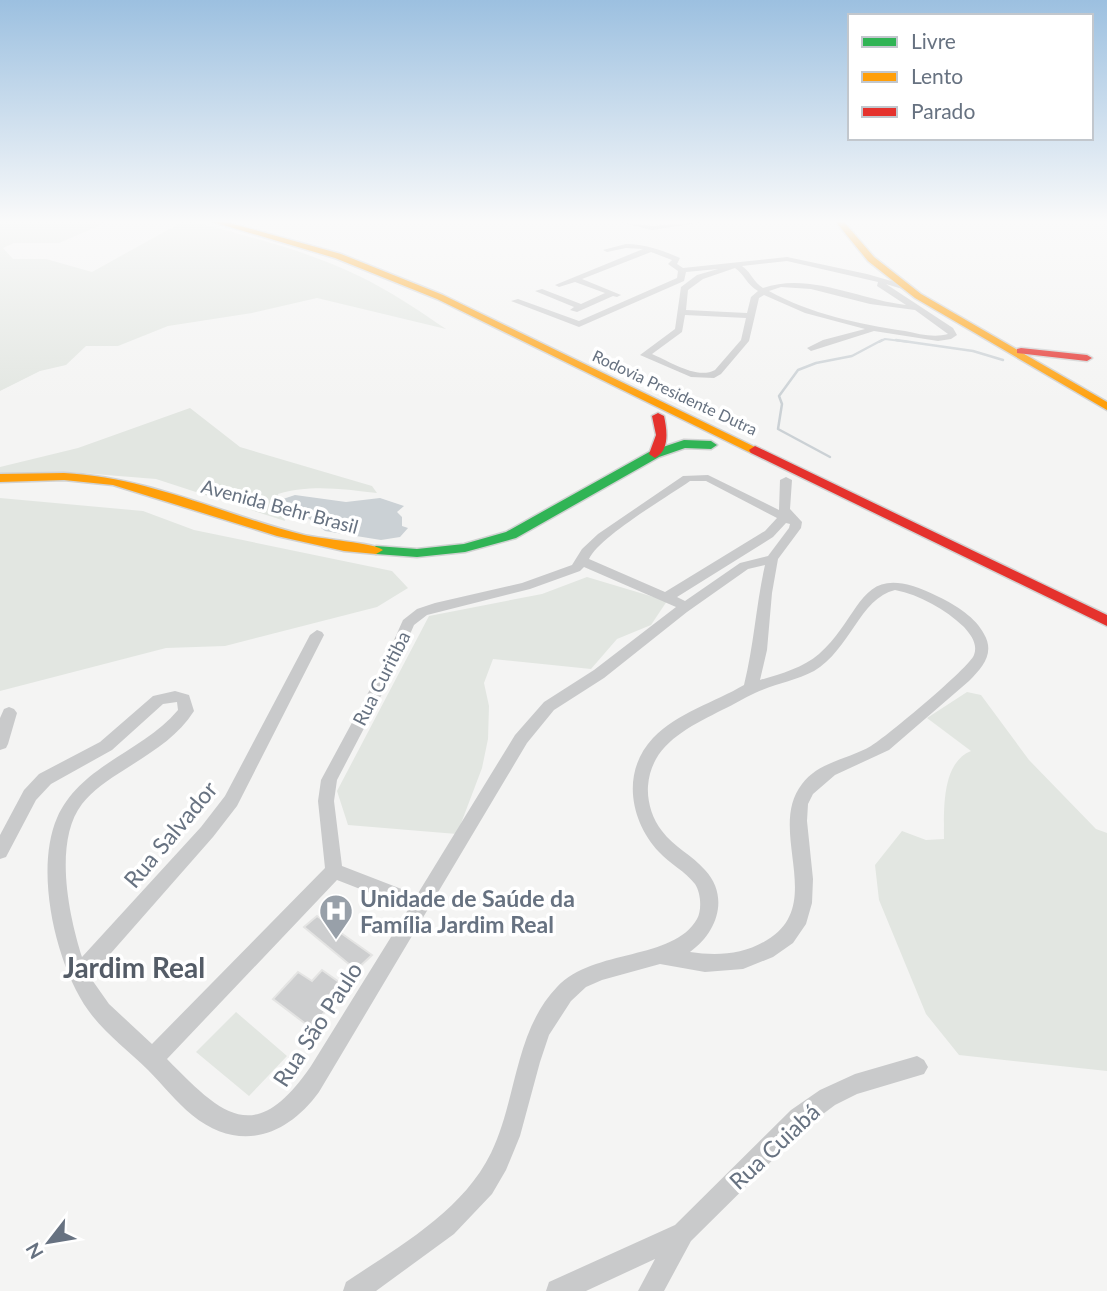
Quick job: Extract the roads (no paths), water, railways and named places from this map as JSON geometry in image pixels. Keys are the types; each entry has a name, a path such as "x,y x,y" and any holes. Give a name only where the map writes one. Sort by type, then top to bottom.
{"main road":[{"name":"Rodovia Presidente Dutra","path":"405,282 1107,621"},
{"name":"Rodovia Presidente Dutra","path":"422,282 1107,605"},
{"path":"896,282 1107,407"},
{"path":"906,282 1107,402"},
{"path":"1020,351 1087,358 1059,363 1055,372"},
{"path":"576,365 711,445 786,480 891,516"},
{"path":"655,454 662,435 658,416"},
{"name":"Avenida Behr Brasil","path":"0,478 59,476 97,479 126,484 337,546 436,552 489,544 511,535 655,454 684,444 711,445"}],"street":[{"path":"559,285 566,282"},
{"path":"539,291 577,308 615,294 584,282"},
{"path":"515,301 579,324 674,282"},
{"path":"693,282 684,289 679,330 646,353 694,375 711,376 718,372 745,341 755,297 772,286 799,285 869,302 914,308"},
{"path":"749,282 762,292 803,311 872,329 942,338 953,335 950,330 914,308 886,282"},
{"path":"681,312 751,316"},
{"path":"811,348 826,341 859,337 872,329"},
{"path":"686,606 582,562 586,551 664,492 694,476 708,478 789,516"},
{"path":"751,688 772,559 794,528 789,516 786,480"},
{"path":"667,597 743,552 789,516"},
{"path":"743,552 772,559"},
{"name":"Rua São Paulo","path":"0,852 30,794 45,779 106,746 158,700 175,696 184,699 186,711 162,739 95,781 80,796 65,819 58,859 66,941 78,976 95,1004 193,1101 220,1122 249,1126 272,1122 290,1110 307,1092 419,904 521,739 533,724 549,706 599,674 686,606 744,566 772,559"},
{"name":"Rua Curitiba","path":"334,871 326,801 329,780 388,669 408,623 414,617 440,606 525,586 576,568 582,562"},
{"path":"355,1291 448,1225 479,1194 509,1138 530,1051 539,1030 574,983 610,965 662,956 701,963 743,960 777,945 789,934 798,920 802,905 804,882 799,808 808,787 821,775 873,753 899,736 918,716 977,667 983,650 981,640 968,622 938,601 909,589 885,588 866,598 832,650 819,662 781,679 751,688 671,731 647,758 641,772 638,789 640,806 649,827 667,849 704,882 709,897 708,914 699,933 662,956"},
{"name":"Rua Salvador","path":"78,976 207,832 231,801 317,635"},
{"path":"0,744 9,713"},
{"path":"152,1059 334,871 419,904"},
{"name":"Rua Cuiabá","path":"683,1233 818,1102 854,1082 916,1067"},
{"path":"558,1291 683,1233"},
{"path":"650,1291 683,1233"}],"waterway":[{"path":"879,342 885,339 909,342"},
{"path":"830,457 778,429 782,404 779,396 798,370 816,363 852,356 882,340"},
{"path":"896,340 973,351 1003,360"}],"place":[{"name":"Unidade de Saúde da Família Jardim Real","path":"336,941"}],"district":[{"name":"Jardim Real","path":"134,967"}]}
